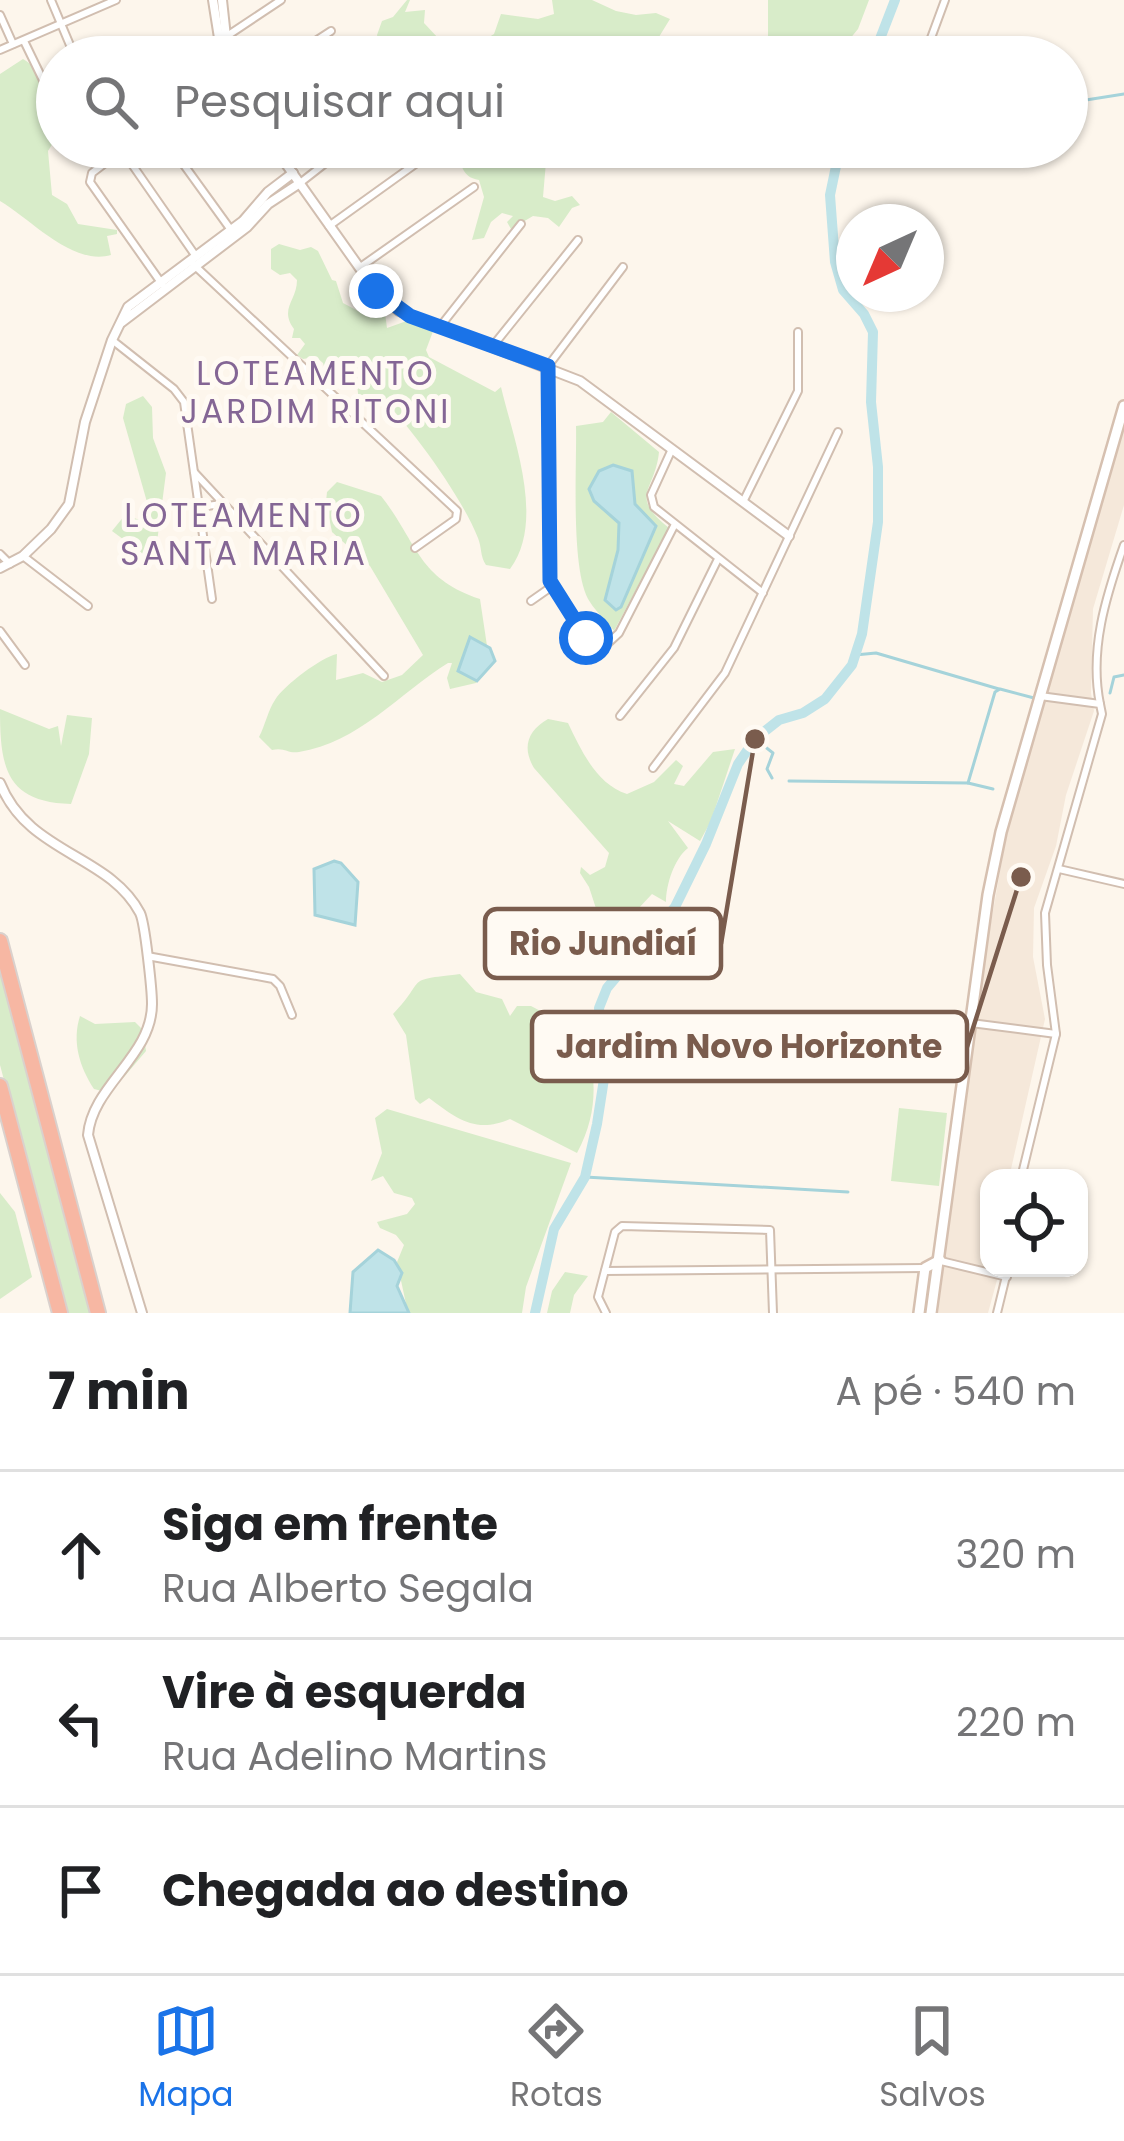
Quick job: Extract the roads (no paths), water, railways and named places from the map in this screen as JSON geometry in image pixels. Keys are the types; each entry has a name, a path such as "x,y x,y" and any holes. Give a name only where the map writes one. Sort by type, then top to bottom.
{"highway":[{"path":"0,941 98,1313"},
{"path":"0,1086 60,1313"}],"main road":[{"path":"931,1313 1001,832 1124,406"},
{"path":"919,1313 925,1268 940,1261"}],"street":[{"path":"51,0 66,36"},
{"path":"0,50 116,0"},
{"path":"218,0 221,36"},
{"path":"235,36 281,0"},
{"path":"931,36 945,0"},
{"path":"0,15 14,45"},
{"path":"323,36 331,31"},
{"path":"24,41 36,66"},
{"path":"98,168 90,182 162,284"},
{"path":"136,168 194,260 457,511 456,519 415,548"},
{"path":"186,168 231,230"},
{"path":"289,168 303,179 329,226 376,291 399,311 589,386 789,536"},
{"path":"0,568 23,556 69,504 85,422 117,328 162,284 318,168"},
{"path":"329,226 410,168"},
{"path":"194,260 293,173"},
{"path":"359,268 474,187"},
{"path":"440,328 521,224"},
{"path":"492,346 578,240"},
{"path":"623,267 548,366 551,587 586,638 598,647 619,633 674,526"},
{"path":"742,502 798,391 798,332"},
{"path":"112,340 181,396 212,598"},
{"path":"653,768 725,674 838,432"},
{"path":"672,449 651,495 658,512 763,593"},
{"path":"194,472 384,676"},
{"path":"198,507 223,504"},
{"path":"1023,1169 1056,1034 1045,913 1100,729 1095,680 1098,645 1124,544"},
{"path":"0,554 10,564"},
{"path":"23,556 88,607"},
{"path":"620,716 674,648 718,559"},
{"path":"531,601 551,587"},
{"path":"0,631 25,665"},
{"path":"1040,696 1100,704"},
{"path":"0,783 28,827 100,874 134,904 143,921 151,1013 137,1048 91,1118 88,1135 142,1313"},
{"path":"1059,869 1124,884"},
{"path":"145,956 273,979 292,1015"},
{"path":"971,1023 1056,1034"},
{"path":"604,1311 598,1297 617,1228 764,1227 772,1234 773,1313"},
{"path":"940,1261 980,1267"},
{"path":"605,1271 925,1268"},
{"path":"997,1313 1007,1277"}],"water":[{"path":"613,465 632,471 635,504 656,526 616,610 605,600 618,550 619,523 594,501 589,489 599,471"},
{"path":"470,637 490,648 495,661 477,681 458,671"},
{"path":"334,861 358,882 355,925 315,915 314,869"},
{"path":"378,1250 394,1260 402,1273 397,1286 409,1313 350,1313 353,1272"}],"waterway":[{"path":"881,36 895,0"},
{"path":"1088,100 1124,94"},
{"path":"535,1313 554,1229 585,1177 597,1124 604,1079 599,1008 607,988 675,907 738,764 755,739 779,720 825,699 852,665 862,634 878,522 871,402 873,332 843,290 835,262 830,195 836,168"},
{"path":"855,655 876,653 999,689"},
{"path":"1110,693 1114,677 1124,675"},
{"path":"968,783 995,692 1000,689 1034,698"},
{"path":"755,739 773,753 767,769 772,778"},
{"path":"789,781 968,783 993,789"},
{"path":"585,1177 848,1192"}],"place":[{"name":"Rio Jundiaí","path":"755,739"},
{"name":"Jardim Novo Horizonte","path":"1021,877"}],"district":[{"name":"LOTEAMENTO JARDIM RITONI","path":"316,392"},
{"name":"LOTEAMENTO SANTA MARIA","path":"244,534"}]}
